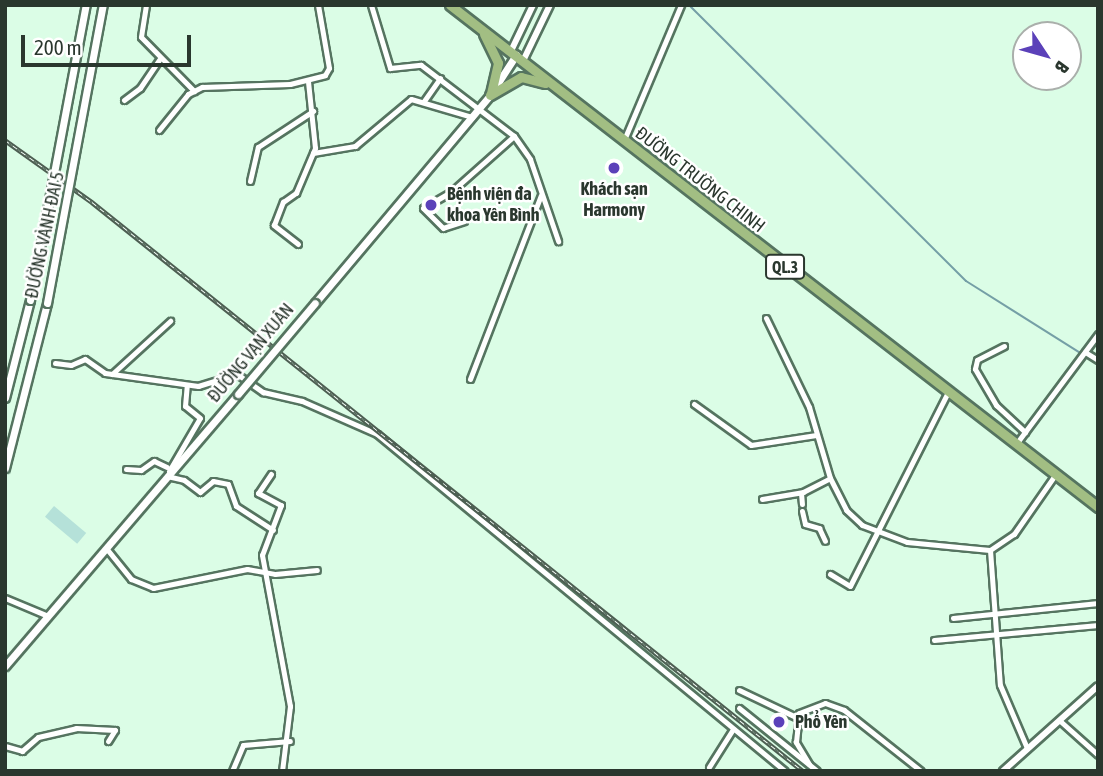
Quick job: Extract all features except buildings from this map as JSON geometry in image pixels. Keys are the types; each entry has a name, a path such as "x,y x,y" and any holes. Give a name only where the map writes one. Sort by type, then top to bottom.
{"highway":[{"name":"ĐƯỜNG TRƯỜNG CHINH","path":"450,5 1014,447 1098,507"},
{"path":"479,27 498,63 491,95"},
{"path":"491,95 526,77 563,93"}],"main road":[{"name":"ĐƯỜNG VÀNH ĐAI 5","path":"5,398 30,300 86,5"},
{"name":"ĐƯỜNG VÀNH ĐAI 5","path":"5,468 47,303 103,5"},
{"name":"ĐƯỜNG VẠN XUÂN","path":"5,666 167,472 238,394 491,95 516,56"}],"street":[{"path":"146,5 141,37 159,60 194,91"},
{"path":"159,130 194,91 220,84 307,81 325,75 328,68 318,5"},
{"path":"371,5 390,68 416,63 480,108 513,136 530,159 558,241"},
{"name":"ĐƯỜNG VẠN XUÂN","path":"516,56 533,5"},
{"name":"ĐƯỜNG VẠN XUÂN","path":"516,56 550,5"},
{"path":"624,140 681,5"},
{"path":"124,100 140,88 159,60"},
{"path":"424,101 440,78"},
{"path":"298,244 274,225 283,202 294,197 303,166 313,153 313,111 307,81"},
{"path":"313,153 345,151 382,129 405,102 424,101 472,117"},
{"path":"250,181 258,147 313,111"},
{"path":"464,221 443,228 423,208 453,191 513,136"},
{"path":"470,379 541,195"},
{"path":"766,318 804,396 830,478 853,519 907,542 990,550 1014,534 1055,475"},
{"path":"112,374 170,321"},
{"path":"1014,447 1098,334"},
{"path":"1004,346 977,360 975,369 996,405 1025,432"},
{"path":"1085,352 1098,360"},
{"path":"55,363 71,365 85,359 112,374 187,385 237,374 263,392 302,401 377,434 785,771"},
{"path":"167,472 200,418 185,406 187,385"},
{"path":"830,575 850,586 947,394"},
{"path":"694,404 751,445 816,435"},
{"path":"126,469 141,470 154,461 200,492 213,481 228,484 236,506 273,530"},
{"path":"271,474 258,493 280,503 273,530 262,550 290,706 290,741 282,771"},
{"path":"762,499 801,493 830,478"},
{"path":"801,493 802,504"},
{"path":"802,511 804,524 820,528 825,541"},
{"path":"106,548 131,579 153,588 247,569 264,572 317,570"},
{"path":"990,550 1003,699 1027,748"},
{"path":"5,598 48,616"},
{"path":"953,618 1098,603"},
{"path":"934,640 1098,625"},
{"path":"1003,771 1098,686"},
{"path":"739,690 798,718"},
{"path":"809,764 796,742 798,718 814,703 836,706 921,771"},
{"path":"739,708 817,771"},
{"path":"1059,720 1098,755"},
{"path":"5,746 22,751 38,737 76,728 115,730 108,741"},
{"path":"709,767 733,729"},
{"path":"232,771 243,744 290,741"}],"waterway":[{"path":"689,5 966,281 1098,364"}],"railway":[{"path":"5,140 92,202 803,771"}],"place":[{"name":"Khách sạn Harmony","path":"614,168"},
{"name":"Bệnh viện đa khoa Yên Bình","path":"431,205"},
{"name":"Phổ Yên","path":"779,722"}]}
